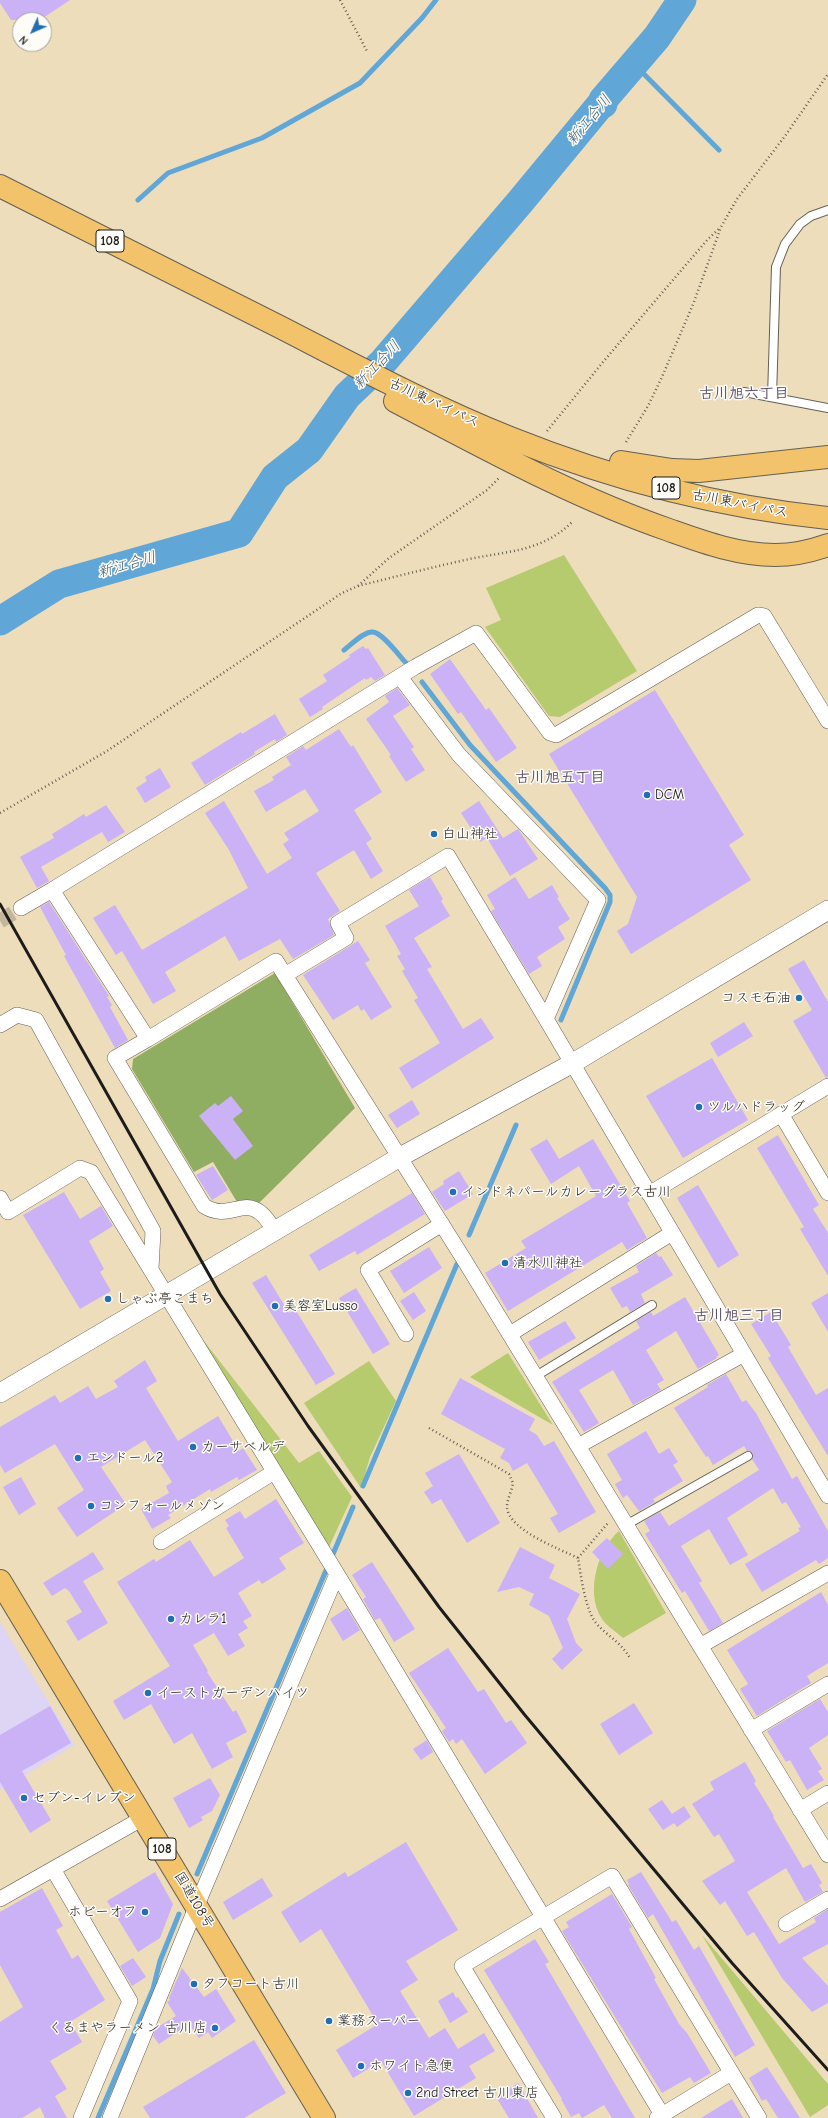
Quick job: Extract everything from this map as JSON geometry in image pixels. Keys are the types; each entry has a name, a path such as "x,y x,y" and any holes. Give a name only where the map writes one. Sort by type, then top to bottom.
{"highway":[{"name":"古川東バイパス","path":"0,186 396,386 509,438 572,461 691,495 744,506 828,518"},
{"path":"264,319 320,362 502,457 632,517 718,546 745,553 775,555 807,552 828,545"},
{"path":"572,461 596,459 672,470 699,471 828,457"},
{"name":"国道108号","path":"0,1581 197,1905 324,2118"}],"street":[{"path":"21,908 407,673 476,633 550,733 556,735 758,615 764,616 828,721"},
{"path":"407,673 459,755 598,900 546,1018"},
{"path":"285,975 346,938 338,923 448,856 546,1018 828,1496"},
{"path":"52,890 148,1039"},
{"path":"0,1393 400,1157 572,1063 828,910"},
{"path":"275,1232 267,1217 253,1208 244,1206 220,1212 212,1211 204,1206 116,1058 276,961 460,1252 828,1855"},
{"path":"0,1025 17,1015 36,1020 153,1231 151,1269"},
{"path":"650,1194 828,1086"},
{"path":"781,1114 828,1193"},
{"path":"0,1198 8,1212 80,1168 91,1172 334,1570 543,1917 661,2117 732,2073"},
{"path":"406,1334 368,1270 442,1224"},
{"path":"510,1334 672,1233"},
{"path":"578,1446 744,1354"},
{"path":"161,1542 274,1472"},
{"path":"110,2118 334,1570"},
{"path":"700,1646 828,1573"},
{"path":"751,1730 828,1684"},
{"path":"800,1810 828,1793"},
{"path":"0,1899 143,1818"},
{"path":"53,1869 130,2001 81,2118"},
{"path":"554,2118 462,1966 612,1876 758,2118"},
{"path":"786,1924 828,1899"}],"lane":[{"path":"772,397 776,267 785,244 800,224 811,216 828,210"},
{"path":"744,392 828,408"},
{"path":"536,1376 652,1305"},
{"path":"626,1525 748,1456"}],"path":[{"path":"340,0 368,53"},
{"path":"626,442 648,406 662,376 694,302 721,227 737,199 781,142 828,74"},
{"path":"533,447 633,326 708,239 721,227"},
{"path":"358,586 389,558 487,490 502,476 502,457"},
{"path":"0,814 107,751 215,681 320,606 342,593 358,586 466,560 528,549 562,532 572,522"},
{"path":"429,1428 509,1474 513,1483 507,1508 511,1518 519,1527 578,1558"},
{"path":"618,1511 578,1558 581,1580 594,1620 619,1642 630,1658"}],"shaded area":[{"path":"0,1622 75,1745 0,1790"}],"green space":[{"path":"564,555 637,671 560,717 549,716 485,627 501,620 486,588"},
{"path":"275,973 355,1108 259,1203 237,1202 213,1162 194,1172 132,1069 133,1059"},
{"path":"193,1327 299,1463 319,1451 352,1497 328,1549"},
{"path":"508,1353 553,1425 470,1377"},
{"path":"369,1361 396,1401 370,1457 361,1488 304,1403"},
{"path":"619,1531 666,1613 623,1638 606,1624 599,1614 595,1602 594,1589 595,1576 604,1550"},
{"path":"702,1935 828,2084 828,2105 810,2117"}],"building":[{"path":"0,0 70,0 52,12 12,12 12,20 0,3"},
{"path":"363,646 366,649 368,648 385,675 375,681 371,677 366,680 365,678 322,707 323,709 310,717 299,699 327,681 323,675 350,657 349,655"},
{"path":"450,659 486,710 489,708 517,748 496,762 461,712 458,714 430,674"},
{"path":"397,688 410,705 393,716 414,747 411,749 425,770 406,782 389,756 391,755 366,719 389,702 385,696"},
{"name":"DCM","path":"655,690 744,835 729,845 751,880 631,954 617,931 628,924 637,897 549,754"},
{"path":"275,714 287,735 276,742 275,739 254,752 255,754 205,785 191,763 241,732 242,734"},
{"path":"339,729 351,747 353,745 382,792 354,810 372,839 366,843 383,871 371,879 354,850 316,873 340,911 328,919 334,935 293,959 280,939 239,961 225,936 165,972 176,991 153,1004 122,951 116,955 93,918 115,905 142,950 248,888 229,850 205,813 224,801 267,874 292,858 283,844 289,840 284,833 319,811 305,789 266,812 254,791 274,780 272,777 291,765 286,757 303,746 306,750"},
{"path":"160,768 171,787 145,803 136,788 147,781 145,777"},
{"path":"479,801 503,838 518,829 538,859 510,876 487,838 480,842 461,813"},
{"path":"106,805 125,832 108,842 102,832 41,867 49,881 37,888 20,857 54,838 52,834 84,814 86,817"},
{"path":"430,877 443,899 441,901 450,916 414,938 432,967 427,969 463,1029 481,1018 494,1038 412,1089 399,1068 440,1043 414,1000 418,998 402,971 405,969 397,956 401,954 385,926 419,906 409,890"},
{"path":"515,877 529,899 552,885 559,897 557,898 570,919 558,927 565,939 537,957 542,966 529,974 491,911 495,909 487,895"},
{"path":"49,902 109,996 107,997 112,1005 110,1007 128,1040 115,1048 64,956 66,955 40,907"},
{"path":"358,941 370,960 365,963 392,1007 371,1020 364,1009 361,1011 358,1005 333,1020 303,975"},
{"path":"804,960 828,1002 828,1077 826,1078 793,1021 812,1010 788,969"},
{"path":"744,1022 753,1036 718,1057 710,1043"},
{"path":"712,1058 748,1120 683,1158 646,1096"},
{"path":"231,1096 243,1111 233,1119 253,1146 235,1160 199,1116 215,1103 218,1106"},
{"path":"412,1100 420,1114 397,1128 388,1115"},
{"path":"778,1135 819,1205 813,1209 828,1233 828,1276 800,1229 804,1227 757,1148"},
{"path":"547,1139 559,1159 593,1139 630,1201 627,1203 647,1238 627,1250 622,1242 508,1311 485,1273 526,1248 521,1241 596,1196 579,1166 551,1184 530,1149"},
{"path":"213,1166 228,1190 212,1200 196,1175"},
{"path":"459,1171 473,1194 445,1211 432,1192 444,1184 443,1181"},
{"path":"698,1185 739,1255 718,1268 677,1198"},
{"path":"64,1192 80,1219 101,1206 113,1226 89,1241 104,1269 100,1272 111,1291 80,1309 23,1215"},
{"path":"412,1193 425,1214 357,1255 355,1251 319,1271 309,1255"},
{"path":"429,1247 442,1268 404,1293 390,1271"},
{"path":"656,1253 659,1257 661,1256 673,1275 641,1294 645,1303 630,1312 627,1306 622,1308 610,1288 639,1272 636,1266"},
{"path":"266,1275 289,1313 295,1309 335,1374 316,1385 252,1283"},
{"path":"356,1288 390,1344 373,1354 339,1298"},
{"path":"414,1292 426,1311 413,1320 400,1301"},
{"path":"828,1293 828,1332 811,1303"},
{"path":"685,1297 719,1355 716,1357 717,1358 698,1369 676,1331 646,1350 664,1380 657,1384 661,1390 633,1405 613,1370 579,1390 599,1423 584,1432 552,1382 640,1328 636,1321 651,1312 653,1316"},
{"path":"771,1312 791,1345 788,1347 816,1395 828,1388 828,1456 768,1358 771,1356 751,1324"},
{"path":"565,1321 576,1338 539,1360 528,1342"},
{"path":"145,1360 157,1381 146,1388 178,1441 218,1416 239,1451 243,1448 257,1470 239,1480 237,1477 211,1492 210,1489 168,1515 171,1518 152,1529 141,1509 169,1493 166,1486 172,1482 145,1440 101,1467 126,1504 77,1537 57,1508 84,1490 55,1444 5,1473 0,1465 0,1427 55,1395 60,1403 88,1386 96,1399 118,1387 114,1381"},
{"path":"726,1374 742,1402 746,1400 756,1413 792,1479 797,1476 828,1531 828,1558 819,1564 816,1560 762,1592 745,1564 800,1531 798,1528 801,1527 786,1502 782,1504 773,1488 727,1518 748,1555 730,1565 709,1529 681,1546 702,1581 699,1583 723,1623 709,1631 685,1591 682,1593 645,1534 650,1531 644,1521 660,1512 669,1526 759,1470 752,1459 753,1453 747,1451 744,1446 713,1465 708,1456 706,1457 674,1408"},
{"path":"460,1378 535,1419 529,1430 537,1435 544,1446 554,1441 596,1512 559,1533 550,1518 558,1514 527,1463 513,1471 509,1463 500,1458 505,1449 441,1414"},
{"path":"646,1431 659,1454 669,1448 678,1462 673,1465 683,1481 653,1499 655,1502 639,1511 627,1495 623,1498 615,1484 622,1480 607,1454"},
{"path":"459,1454 500,1523 467,1543 441,1499 432,1504 424,1492 433,1486 425,1473"},
{"path":"21,1477 36,1504 19,1515 3,1487"},
{"path":"276,1499 304,1543 279,1558 286,1569 262,1584 259,1580 238,1593 252,1616 243,1621 248,1628 238,1634 245,1646 228,1656 214,1633 193,1645 208,1671 207,1672 233,1712 236,1710 247,1732 226,1743 233,1757 212,1769 192,1733 174,1744 151,1704 124,1720 113,1701 170,1666 117,1582 154,1559 156,1562 190,1540 214,1577 244,1558 226,1528 229,1526 225,1520 240,1511 245,1519"},
{"path":"607,1538 623,1554 608,1569 592,1552"},
{"path":"520,1547 555,1565 549,1578 580,1594 567,1619 576,1643 583,1650 562,1670 552,1659 563,1648 549,1616 529,1605 534,1594 519,1587 497,1592"},
{"path":"93,1552 104,1569 83,1581 108,1623 78,1641 66,1621 82,1612 69,1591 65,1588 52,1596 43,1583"},
{"path":"372,1562 415,1629 394,1642 380,1618 375,1620 363,1599 366,1597 352,1575"},
{"path":"821,1592 828,1605 828,1663 807,1676 811,1683 757,1716 740,1689 748,1684 727,1650"},
{"path":"347,1608 360,1630 343,1641 330,1619"},
{"path":"448,1648 478,1692 484,1689 506,1723 511,1720 527,1743 485,1774 462,1739 456,1744 453,1739 449,1742 442,1731 446,1728 409,1673"},
{"path":"820,1699 828,1712 828,1735 809,1748 822,1769 818,1771 824,1780 807,1790 790,1760 786,1762 767,1731"},
{"path":"634,1703 653,1733 619,1755 600,1724"},
{"path":"50,1706 71,1743 22,1771 51,1820 30,1833 0,1782 0,1735"},
{"path":"427,1740 433,1752 421,1760 413,1749"},
{"path":"745,1762 756,1781 754,1783 803,1868 811,1864 822,1883 819,1885 823,1892 805,1902 786,1868 747,1892 779,1944 816,1922 814,1918 828,1909 828,1944 802,1958 828,1986 828,2003 812,2012 782,1978 754,1932 747,1936 725,1901 720,1905 702,1881 735,1861 719,1834 714,1837 692,1804 714,1790 710,1782"},
{"path":"210,1778 220,1795 212,1811 201,1817 203,1820 189,1828 173,1798"},
{"path":"662,1800 672,1814 684,1806 691,1817 677,1827 674,1823 663,1830 648,1809"},
{"path":"406,1842 458,1930 406,1961 418,1980 400,1991 429,2038 445,2028 458,2049 484,2033 495,2051 469,2066 476,2078 414,2116 381,2061 353,2078 336,2050 378,2024 321,1929 300,1943 281,1912 345,1872 348,1877"},
{"path":"155,1872 173,1904 160,1938 138,1952 107,1901"},
{"path":"641,1872 672,1922 676,1920 694,1950 699,1946 755,2045 735,2057 653,1914 648,1918 628,1885 627,1880"},
{"path":"262,1878 273,1896 233,1920 223,1902"},
{"path":"42,1888 63,1926 56,1930 72,1959 78,1955 105,2000 70,2022 82,2042 50,2061 67,2089 55,2096 67,2118 45,2118 40,2107 22,2118 0,2118 0,2022 23,2007 0,1965 0,1912"},
{"path":"612,1894 632,1927 629,1929 656,1978 654,1979 679,2024 687,2033 711,2073 694,2083 690,2077 662,2093 562,1931 569,1927 566,1922"},
{"path":"535,1939 549,1962 545,1964 635,2118 612,2118 604,2105 582,2118 579,2113 571,2117 562,2099 484,1970"},
{"path":"133,1958 146,1977 132,1986 120,1966"},
{"path":"182,1968 204,1997 216,1989 236,2021 212,2038 208,2032 199,2038 189,2024 159,2044 153,2036 156,2028 176,2016 167,2002 170,2000 169,1998"},
{"path":"453,1992 468,2012 450,2023 438,2001"},
{"path":"254,2040 286,2093 244,2118 150,2118 143,2107"},
{"path":"767,2067 800,2118 778,2118 766,2099 762,2101 749,2078"},
{"path":"518,2083 538,2118 509,2118 496,2097"},
{"path":"732,2099 743,2118 701,2118"}],"waterway":[{"path":"138,200 168,173 262,138 360,83 422,18 436,0"},
{"name":"新江合川","path":"0,621 59,584 239,533 275,477 309,450 347,396 383,362 520,202 601,104 603,104 603,100 657,37 682,0"},
{"path":"634,64 719,150"},
{"path":"344,650 362,636 369,632 373,632 382,636 407,664"},
{"path":"422,682 470,745 610,895 610,902 561,1020"},
{"path":"469,1235 516,1125"},
{"path":"363,1486 457,1264"},
{"path":"197,1874 353,1507"},
{"path":"98,2118 153,1989 160,1961 179,1914"}],"tunnel":[{"path":"0,921 21,908"}],"railway":[{"path":"0,904 220,1294 308,1426 439,1607 524,1714 732,1963 828,2070"}],"place":[{"name":"DCM","path":"647,795"},
{"name":"白山神社","path":"434,834"},
{"name":"コスモ石油","path":"799,998"},
{"name":"ツルハドラッグ","path":"699,1107"},
{"name":"インドネパールカレーグラス古川","path":"453,1192"},
{"name":"清水川神社","path":"505,1263"},
{"name":"しゃぶ亭こまち","path":"108,1299"},
{"name":"美容室Lusso","path":"275,1306"},
{"name":"カーサベルデ","path":"193,1447"},
{"name":"エンドール2","path":"78,1458"},
{"name":"コンフォールメゾン","path":"91,1506"},
{"name":"カレラ1","path":"171,1619"},
{"name":"イーストガーデンハイツ","path":"148,1693"},
{"name":"セブン-イレブン","path":"24,1798"},
{"name":"ホビーオフ","path":"145,1912"},
{"name":"タフコート古川","path":"194,1984"},
{"name":"業務スーパー","path":"329,2021"},
{"name":"くるまやラーメン 古川店","path":"215,2028"},
{"name":"ホワイト急便","path":"361,2066"},
{"name":"2nd Street 古川東店","path":"408,2093"}],"district":[{"name":"古川旭六丁目","path":"744,394"},
{"name":"古川旭五丁目","path":"560,778"},
{"name":"古川旭三丁目","path":"739,1316"}]}
